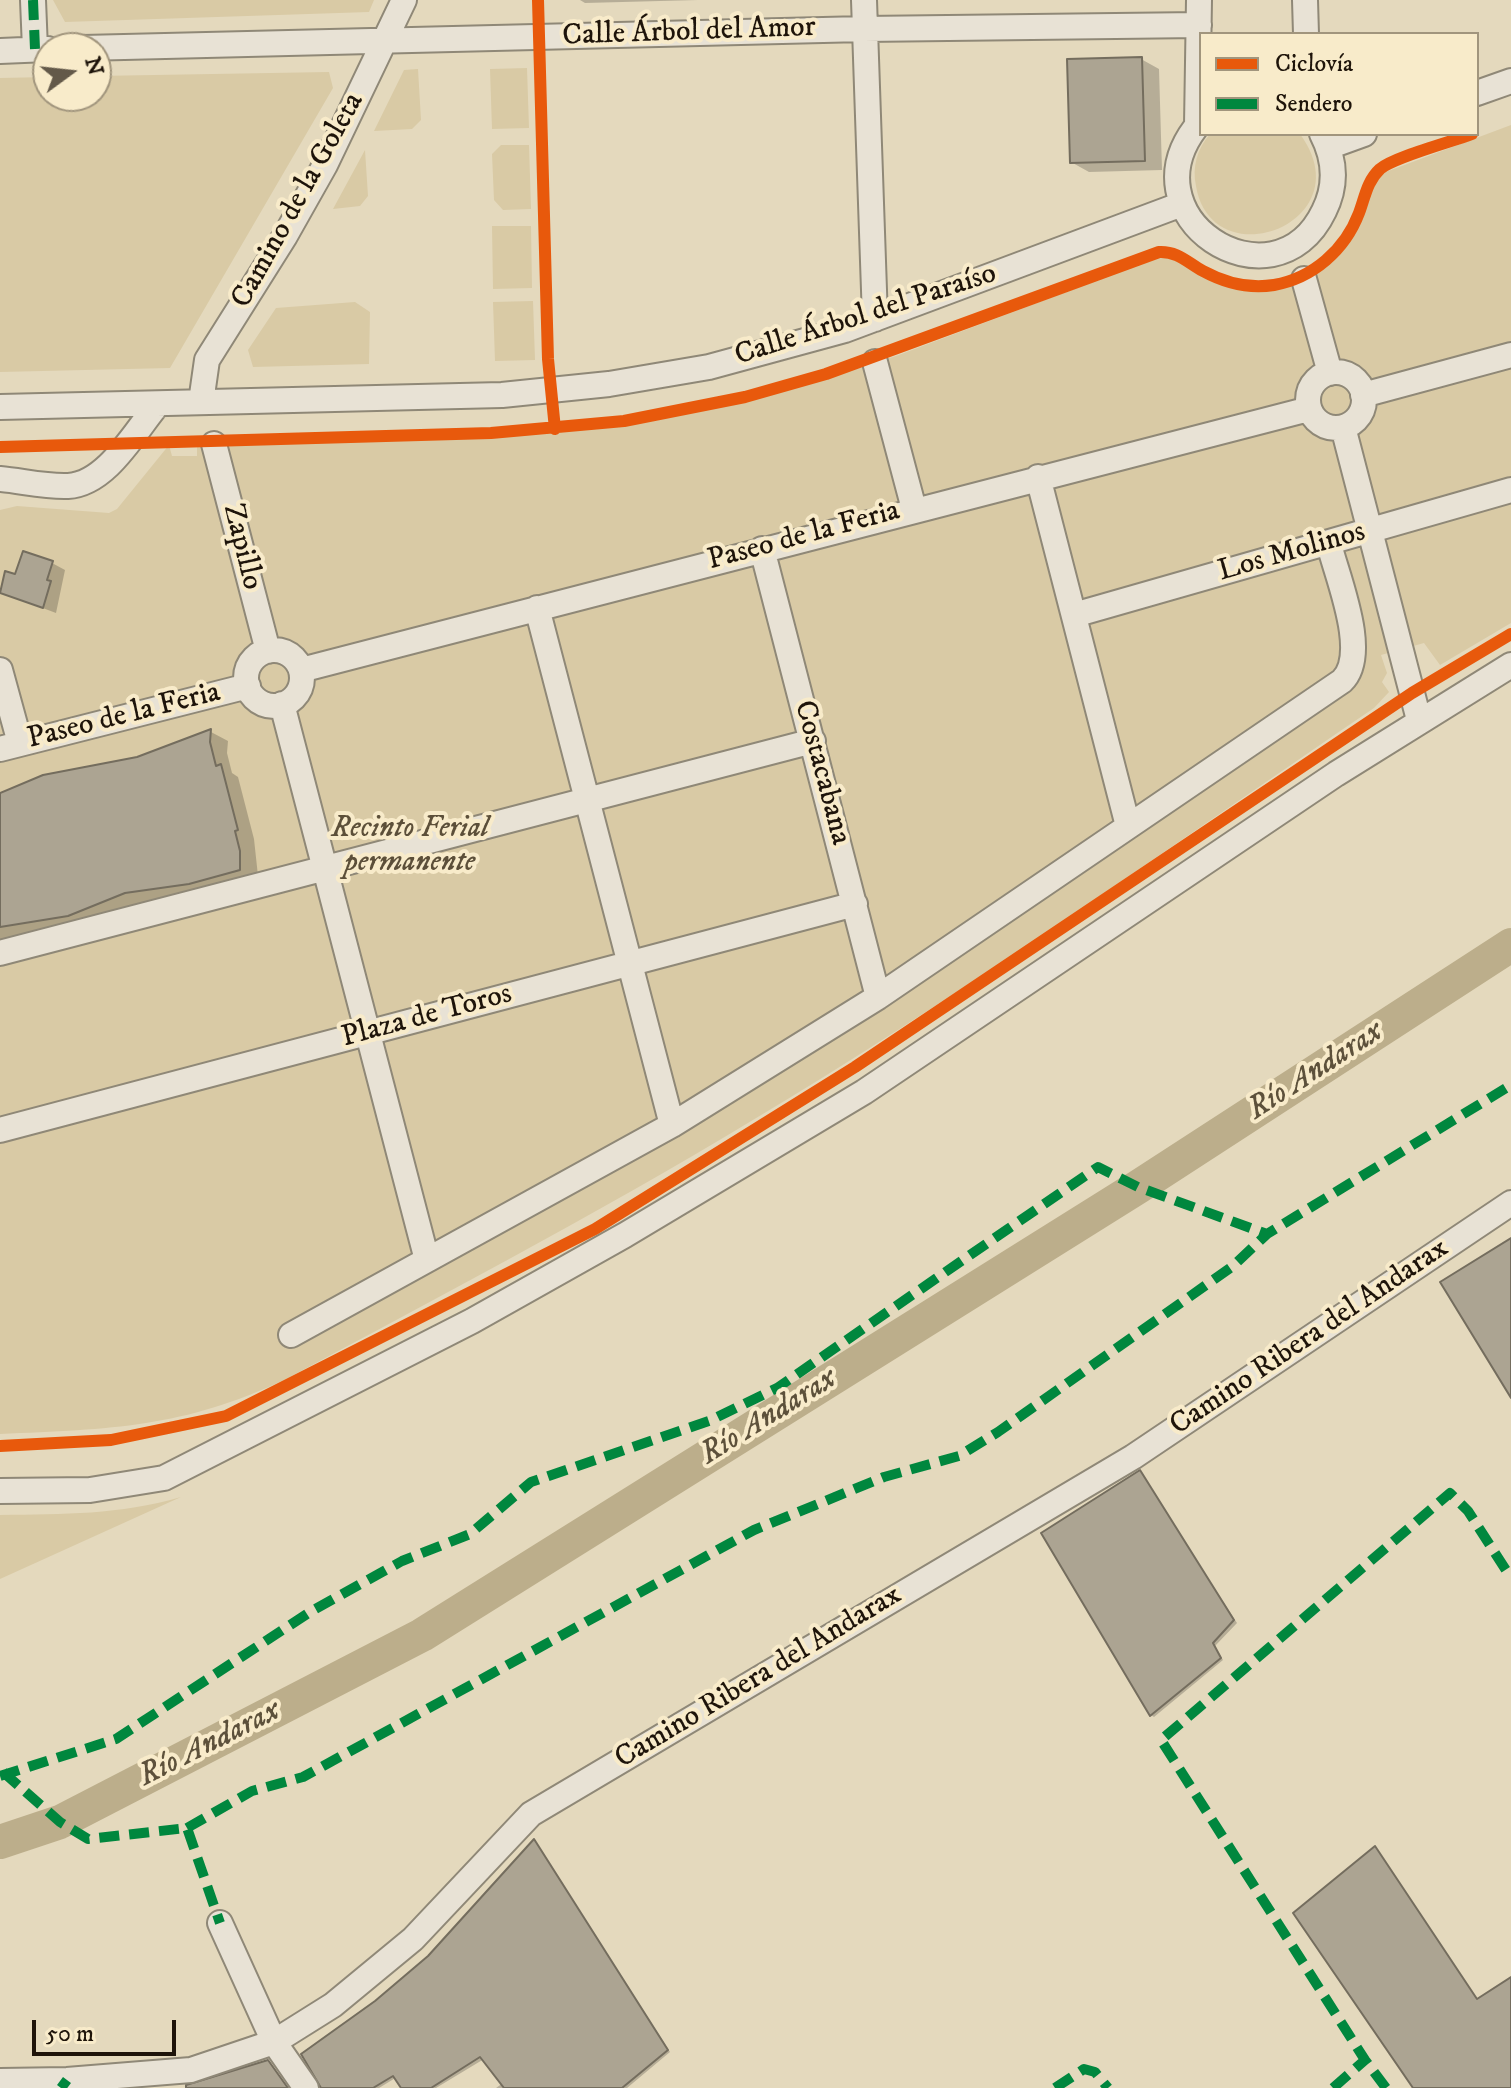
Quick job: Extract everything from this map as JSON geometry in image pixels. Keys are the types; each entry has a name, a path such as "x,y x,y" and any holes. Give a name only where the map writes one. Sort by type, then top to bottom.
{"street":[{"path":"33,0 38,32"},
{"name":"Camino de la Goleta","path":"201,402 207,360 285,236 325,165 404,0"},
{"path":"864,0 875,319"},
{"path":"1199,0 1199,123 1180,156 1177,173 1182,204 1194,226 1223,247 1257,255 1281,251 1302,239 1319,222 1329,201 1334,177 1325,141 1353,136"},
{"path":"1305,0 1306,32"},
{"name":"Calle Árbol del Amor","path":"112,47 864,29 1199,25"},
{"path":"0,51 32,49"},
{"path":"1479,92 1511,81"},
{"name":"Calle Árbol del Paraíso","path":"0,407 502,395 596,385 709,367 875,319 1182,204"},
{"path":"1304,279 1330,373"},
{"path":"1363,395 1511,355"},
{"path":"875,362 914,509"},
{"path":"1330,373 1350,376 1363,395 1360,414 1343,427 1323,425 1309,409 1311,387 1330,373"},
{"path":"0,479 67,486 84,483 99,475 158,404"},
{"name":"Paseo de la Feria","path":"301,670 1309,409"},
{"path":"1343,427 1419,720"},
{"name":"Zapillo","path":"214,444 268,651"},
{"path":"1038,477 1128,826"},
{"name":"Los Molinos","path":"1074,615 1511,490"},
{"path":"291,1335 672,1125 878,997 1348,675 1354,645 1329,544"},
{"name":"Costacabana","path":"762,549 878,997"},
{"path":"537,608 672,1125"},
{"path":"268,651 289,654 301,670 299,690 282,704 262,703 248,686 250,663 268,651"},
{"path":"0,1491 90,1490 164,1478 472,1321 625,1235 864,1092 1419,720 1511,665"},
{"path":"0,670 10,746"},
{"name":"Paseo de la Feria","path":"10,746 248,686"},
{"path":"282,704 427,1260"},
{"path":"0,953 813,741"},
{"name":"Plaza de Toros","path":"0,1130 855,904"},
{"name":"Camino Ribera del Andarax","path":"0,2081 67,2080 191,2070 274,2042 333,2005 413,1939 531,1814 1133,1457 1511,1203"},
{"path":"220,1923 274,2042 306,2088"}],"green space":[{"path":"53,0 374,0 369,12 65,22"},
{"path":"527,68 529,128 492,129 490,69"},
{"path":"418,69 421,120 412,129 374,131 404,70"},
{"path":"329,72 333,88 170,368 0,372 0,78 32,77 32,112 112,112 112,76"},
{"name":"Recinto Ferial permanente","path":"1511,125 1511,623 1440,665 1424,643 1381,655 1387,673 1382,682 1389,692 1374,708 1083,908 861,1054 725,1137 412,1312 286,1379 213,1408 146,1423 0,1434 0,510 17,506 109,513 117,509 169,445 172,456 197,456 197,444 545,434 710,409 896,356 1162,256 1178,259 1228,285 1266,288 1285,285 1319,271 1347,245 1383,173"},
{"path":"1209,136 1301,136 1315,166 1313,193 1300,214 1278,229 1253,234 1228,230 1208,214 1196,186 1195,165"},
{"path":"501,145 529,145 531,209 503,210 494,200 492,154"},
{"path":"365,150 368,196 360,206 333,209"},
{"path":"492,226 531,226 532,288 493,289"},
{"path":"533,301 535,360 495,361 493,302"},
{"path":"355,302 370,312 369,364 253,367 248,350 276,308"},
{"path":"181,1497 0,1579 0,1515 113,1510"}],"building":[{"path":"1142,57 1145,161 1070,163 1067,59"},
{"path":"23,551 53,561 43,608 0,593 5,571 15,574"},
{"path":"211,729 210,742 216,766 221,764 238,830 235,831 240,851 240,870 189,884 125,893 68,916 0,927 0,793 43,775 137,757"},
{"path":"1511,1238 1511,1398 1440,1282"},
{"path":"1140,1470 1234,1620 1213,1643 1221,1658 1150,1716 1041,1533"},
{"path":"534,1839 668,2050 622,2088 504,2088 480,2057 431,2088 401,2088 393,2076 373,2088 321,2088 301,2054 375,2001 428,1956"},
{"path":"1375,1846 1477,1999 1511,1977 1511,2088 1413,2088 1293,1913"},
{"path":"268,2060 288,2088 186,2088 186,2085"}],"waterway":[{"name":"Río Andarax","path":"0,1842 60,1822 422,1635 1138,1187 1511,945"}],"marked path":[{"path":"33,0 34,32"},
{"path":"187,1828 252,1791 303,1777 754,1530 884,1477 959,1456 998,1432 1233,1266 1267,1234 1511,1085"},
{"path":"0,1776 116,1739 310,1612 402,1561 470,1534 531,1482 709,1421 777,1388 1098,1167 1138,1187 1267,1234"},
{"path":"1386,2088 1365,2060 1161,1740 1450,1493 1468,1511 1511,1578"},
{"path":"3,1772 60,1822 88,1839 187,1828 220,1923"},
{"path":"1333,2088 1365,2060"},
{"path":"1055,2088 1084,2069 1095,2072 1108,2088"},
{"path":"61,2088 67,2080"}],"cycle path":[{"path":"538,0 548,359 555,429"},
{"path":"0,447 491,433 624,421 745,397 826,374 1159,252 1177,255 1229,282 1274,285 1302,276 1336,250 1353,226 1369,184 1380,169 1466,136"},
{"path":"0,1446 111,1440 226,1416 595,1229 855,1067 1412,693 1511,634"}]}
